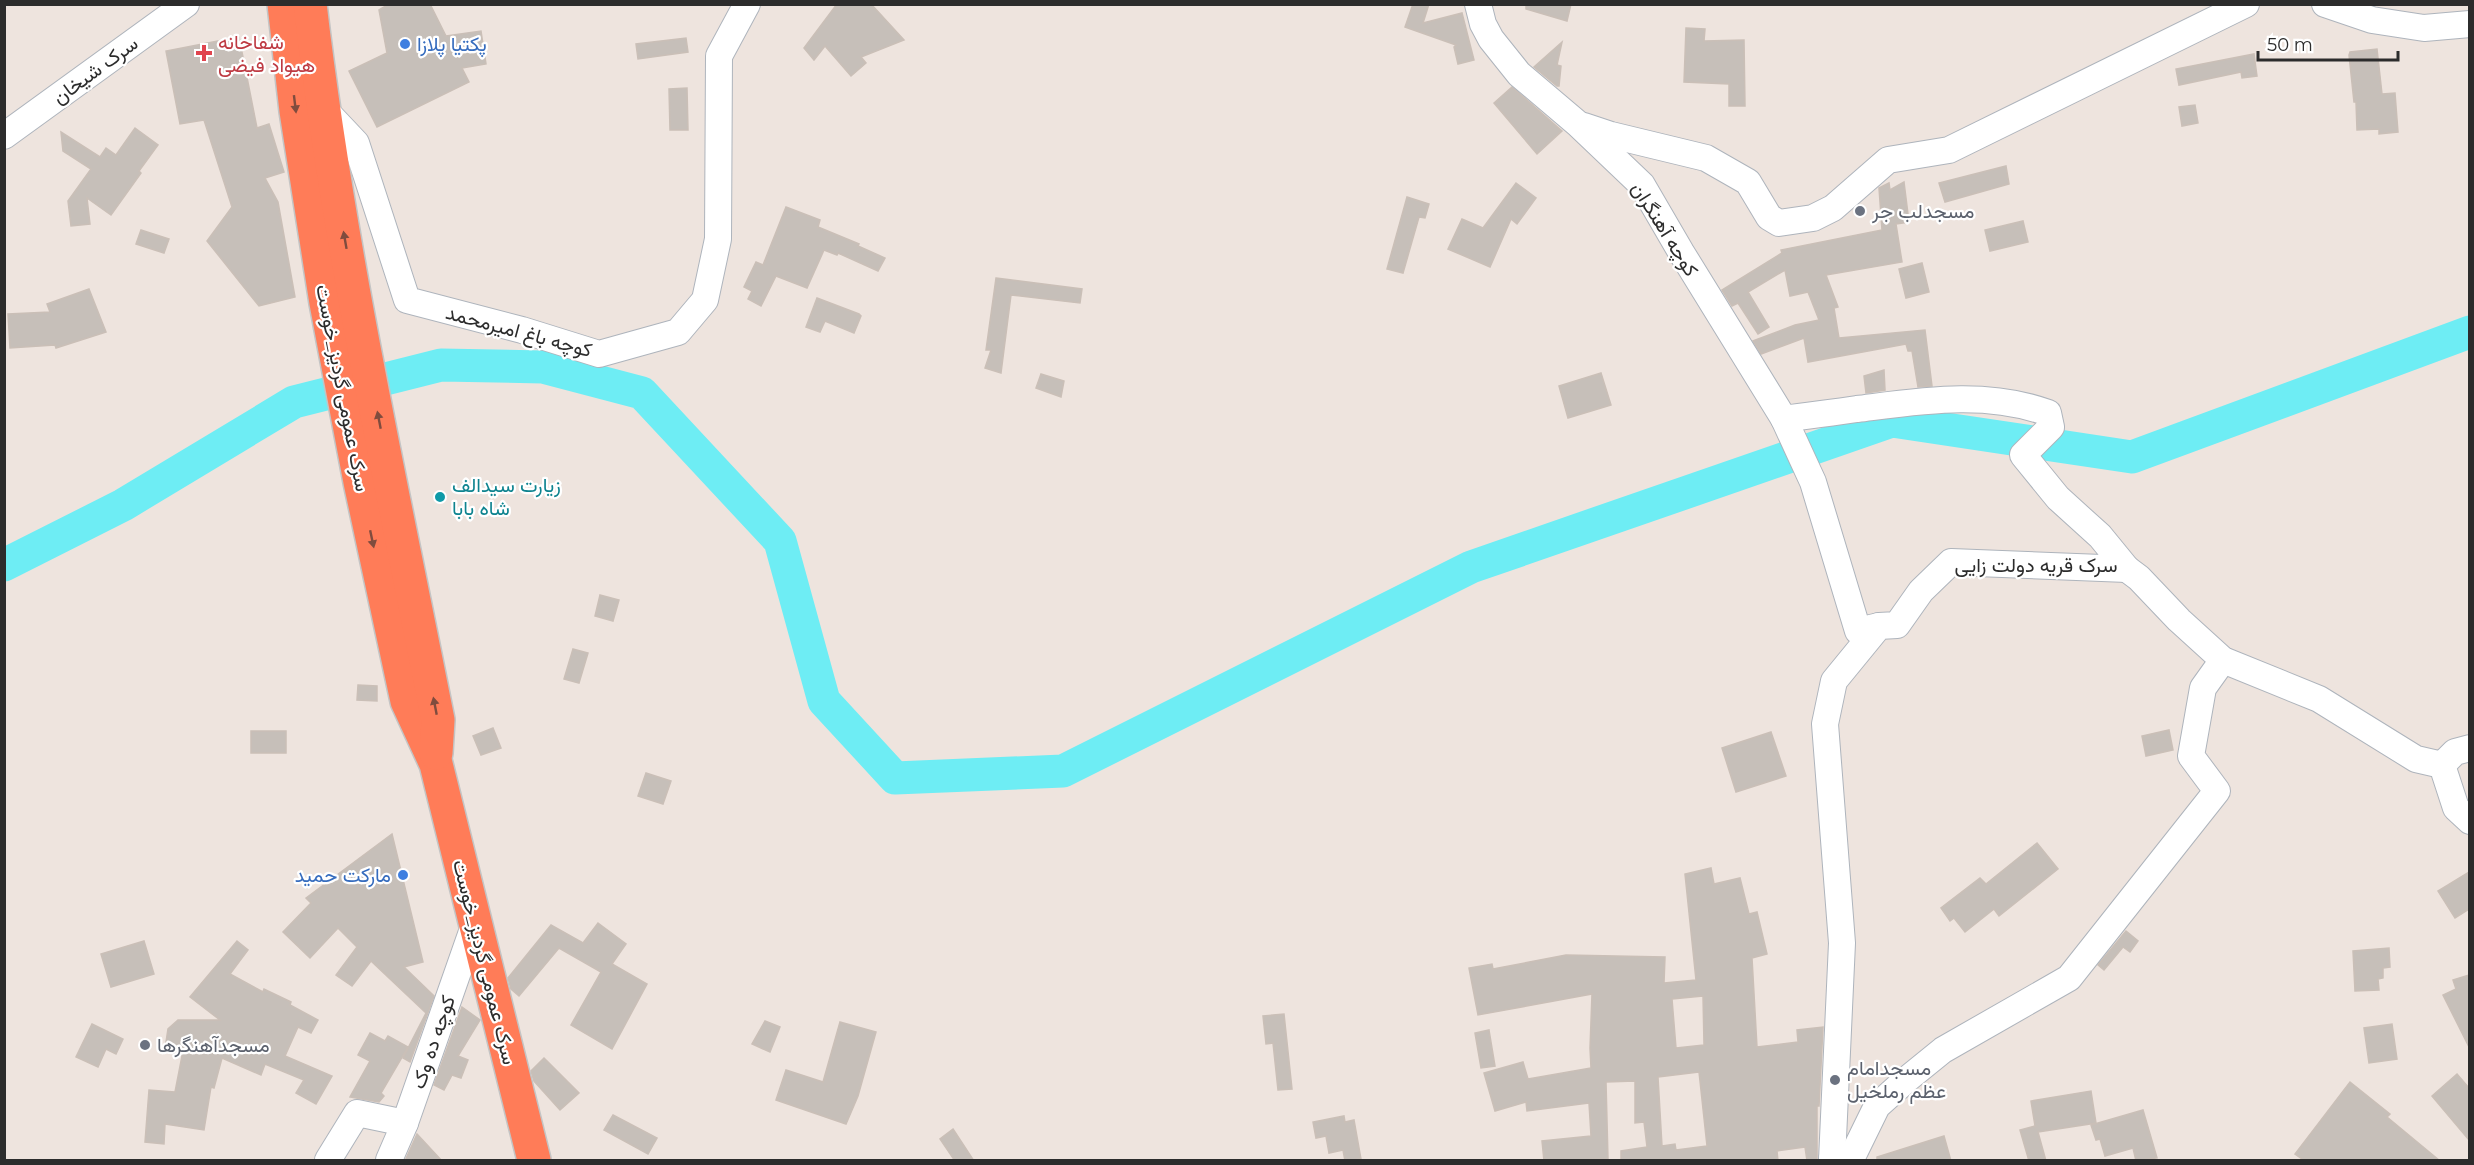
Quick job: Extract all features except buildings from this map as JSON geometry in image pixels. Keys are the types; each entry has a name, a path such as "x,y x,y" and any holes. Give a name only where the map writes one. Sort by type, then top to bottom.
{"highway":[{"name":"سرک عمومی گردیز_خوست","path":"284,4 296,111 340,300 375,479 407,702 436,764 534,1161"},
{"name":"سرک عمومی گردیز_خوست","path":"310,4 340,300"}],"street":[{"name":"سرک شیخان","path":"4,136 186,4"},
{"name":"کوچه باغ امیرمحمد","path":"322,107 356,143 407,300 522,330 599,354 678,332 705,300 718,239 719,56 747,4"},
{"name":"کوچه آهنگران","path":"1479,4 1483,24 1491,39 1519,74 1578,124 1642,185 1680,252 1784,419 1813,482 1858,631 1879,626"},
{"path":"1578,124 1611,135 1706,158 1748,182 1769,217 1779,223 1813,218 1833,208 1888,160 1949,150 2246,4"},
{"path":"2325,4 2372,20 2424,28 2469,24"},
{"name":"سرک قریه دولت زایی","path":"1784,419 1929,399 1960,398 2028,406 2048,413 2051,427 2023,455 2058,498 2100,536 2127,570"},
{"name":"سرک قریه دولت زایی","path":"1832,1160 1842,943 1825,724 1834,681 1879,626 1897,625 1921,591 1951,562 2127,570"},
{"path":"2127,570 2139,578 2179,620 2223,660 2319,699 2416,759 2442,765"},
{"path":"1832,1160 1853,1155 1877,1106 1942,1050 2069,978 2217,790 2191,756 2203,688 2223,660"},
{"path":"2442,765 2455,752 2469,748"},
{"path":"2442,765 2456,808 2469,822"},
{"name":"کوچه ده وک","path":"389,1161 405,1123 475,923"},
{"path":"328,1161 357,1113 405,1123"}],"waterway":[{"path":"4,565 123,505 294,402 441,365 543,367 642,393 780,541 824,701 895,778 1063,771 1471,567 1892,421 2132,457 2470,332"}],"place":[{"name":"پکتیا پلازا","path":"405,44"},
{"name":"شفاخانه هیواد فیضی","path":"204,53"},
{"name":"مسجدلب جر","path":"1860,211"},
{"name":"زیارت سیدالف شاه بابا","path":"440,497"},
{"name":"مارکت حمید","path":"403,875"},
{"name":"مسجدآهنگرها","path":"145,1045"},
{"name":"مسجدامام عظم رملخیل","path":"1835,1080"}]}
